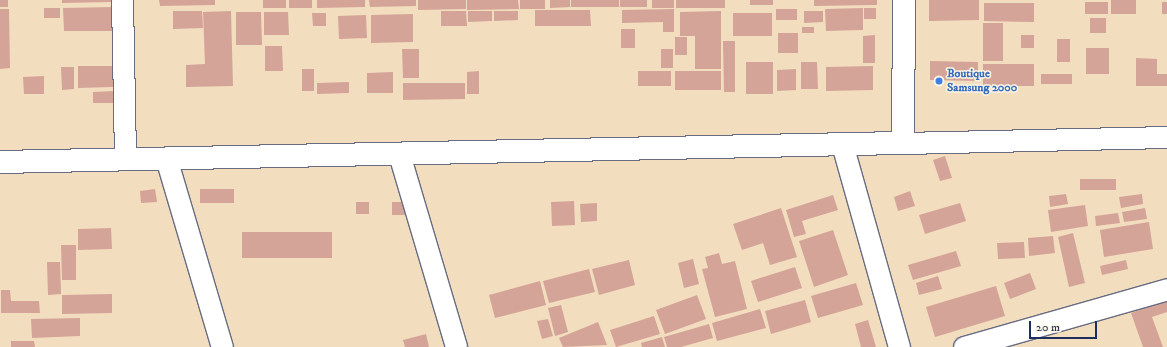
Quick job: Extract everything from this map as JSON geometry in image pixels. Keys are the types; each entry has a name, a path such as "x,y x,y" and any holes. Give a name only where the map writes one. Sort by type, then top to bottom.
{"street":[{"path":"122,0 125,159"},
{"path":"903,143 904,0"},
{"path":"0,162 1167,137"},
{"path":"842,144 900,347"},
{"path":"399,154 456,347"},
{"path":"166,158 222,347"},
{"path":"964,347 1167,289"}],"building":[{"path":"0,0 8,0 8,7 0,7"},
{"path":"62,0 112,0 112,2 62,3"},
{"path":"159,0 215,0 215,5 160,6"},
{"path":"263,0 286,0 286,8 263,8"},
{"path":"289,0 312,0 312,8 289,8"},
{"path":"317,0 365,0 365,7 317,8"},
{"path":"369,0 416,0 416,6 370,7"},
{"path":"418,0 466,0 466,9 418,10"},
{"path":"467,0 518,0 519,9 467,10"},
{"path":"520,0 545,0 545,9 520,9"},
{"path":"550,0 570,0 570,7 550,8"},
{"path":"571,0 619,0 619,7 571,7"},
{"path":"620,0 647,0 647,7 620,7"},
{"path":"652,0 674,0 674,8 652,8"},
{"path":"676,0 725,0 725,8 676,8"},
{"path":"750,0 773,0 773,5 750,5"},
{"path":"814,0 877,0 877,5 814,6"},
{"path":"929,0 979,0 979,20 929,21"},
{"path":"1111,0 1136,0 1136,14 1111,14"},
{"path":"1085,2 1108,2 1108,14 1085,14"},
{"path":"1162,2 1167,2 1167,14 1162,14"},
{"path":"984,3 1034,3 1034,22 984,21"},
{"path":"113,7 114,31 64,31 63,8"},
{"path":"44,8 60,8 60,18 44,18"},
{"path":"863,8 863,30 826,31 825,9"},
{"path":"864,8 876,8 876,19 864,19"},
{"path":"0,9 9,9 10,68 0,69"},
{"path":"674,9 674,32 663,32 663,22 622,23 622,10"},
{"path":"776,9 797,9 797,20 776,20"},
{"path":"535,10 590,10 591,26 535,26"},
{"path":"173,11 202,11 203,28 173,29"},
{"path":"231,11 233,86 186,87 186,65 205,64 203,12"},
{"path":"441,11 466,11 467,26 441,26"},
{"path":"468,11 492,11 492,21 468,22"},
{"path":"494,11 518,11 518,20 494,21"},
{"path":"721,11 721,69 695,69 695,36 680,36 680,12"},
{"path":"804,11 823,11 823,22 804,23"},
{"path":"236,12 261,12 262,45 236,45"},
{"path":"264,12 288,12 289,35 264,35"},
{"path":"312,13 326,13 326,26 313,26"},
{"path":"733,13 772,13 772,36 733,36"},
{"path":"413,14 413,42 371,43 371,15"},
{"path":"366,15 367,38 339,39 338,16"},
{"path":"1090,18 1106,18 1106,33 1090,33"},
{"path":"983,23 1003,23 1003,61 983,61"},
{"path":"802,27 814,27 814,33 802,33"},
{"path":"621,29 635,29 635,48 621,48"},
{"path":"778,33 798,33 798,53 778,53"},
{"path":"875,35 875,63 863,63 863,36"},
{"path":"1021,35 1034,35 1034,48 1021,48"},
{"path":"675,37 687,37 687,55 675,55"},
{"path":"1057,39 1070,39 1070,62 1057,62"},
{"path":"723,41 735,41 735,92 724,92"},
{"path":"265,46 282,46 283,71 265,71"},
{"path":"1086,48 1109,48 1109,74 1086,74"},
{"path":"402,49 419,49 419,78 403,78"},
{"path":"661,49 673,49 673,68 661,68"},
{"path":"1136,58 1157,59 1157,74 1167,74 1167,86 1136,86"},
{"path":"930,61 978,62 978,81 930,80"},
{"path":"746,62 773,62 773,94 746,94"},
{"path":"801,62 817,62 818,89 801,89"},
{"path":"983,64 1034,64 1034,86 983,86"},
{"path":"78,66 113,66 113,87 78,88"},
{"path":"873,66 873,90 826,91 826,67"},
{"path":"61,67 74,67 74,89 62,90"},
{"path":"302,69 314,69 314,91 302,91"},
{"path":"796,69 796,90 777,91 777,70"},
{"path":"479,71 479,94 467,94 467,72"},
{"path":"638,71 671,71 671,86 638,86"},
{"path":"675,71 721,71 721,90 675,90"},
{"path":"393,72 393,93 367,93 367,73"},
{"path":"1041,74 1072,74 1072,84 1041,84"},
{"path":"44,76 44,94 24,94 23,77"},
{"path":"349,82 349,93 317,94 317,83"},
{"path":"403,83 465,83 465,99 403,100"},
{"path":"114,91 114,103 93,103 93,92"},
{"path":"945,156 952,178 940,181 933,160"},
{"path":"1080,179 1116,179 1116,190 1080,190"},
{"path":"155,189 157,202 141,203 140,191"},
{"path":"200,189 234,189 234,203 200,203"},
{"path":"910,191 915,206 898,211 894,197"},
{"path":"1066,194 1068,204 1050,207 1049,196"},
{"path":"1142,194 1143,204 1121,208 1119,197"},
{"path":"833,195 838,210 802,221 806,234 794,237 786,210"},
{"path":"574,201 575,225 552,226 551,202"},
{"path":"356,202 369,202 369,214 356,214"},
{"path":"392,202 412,202 412,215 392,215"},
{"path":"597,203 597,221 581,222 580,204"},
{"path":"960,203 966,221 925,234 919,215"},
{"path":"1085,205 1088,226 1051,232 1048,210"},
{"path":"781,208 797,257 770,265 763,243 742,250 733,224"},
{"path":"1145,208 1147,219 1124,222 1122,212"},
{"path":"1118,213 1120,223 1096,226 1095,216"},
{"path":"1149,222 1153,249 1104,257 1100,230"},
{"path":"111,228 112,249 78,250 78,229"},
{"path":"833,230 848,275 814,287 799,241"},
{"path":"242,232 332,232 332,258 242,258"},
{"path":"1073,233 1085,283 1069,287 1058,237"},
{"path":"1053,236 1055,253 1029,256 1028,238"},
{"path":"1024,242 1025,258 998,259 997,243"},
{"path":"61,245 76,245 76,280 62,280"},
{"path":"956,251 961,266 913,280 908,265"},
{"path":"719,253 722,264 735,261 747,309 715,317 702,269 708,268 705,257"},
{"path":"693,259 699,284 684,288 678,263"},
{"path":"629,260 635,285 599,295 592,269"},
{"path":"1126,260 1128,269 1102,275 1100,266"},
{"path":"47,262 60,262 61,294 48,295"},
{"path":"795,267 802,288 758,302 751,281"},
{"path":"589,269 595,292 549,303 543,281"},
{"path":"1030,273 1036,289 1010,299 1004,283"},
{"path":"938,276 942,289 919,295 916,283"},
{"path":"540,281 546,305 495,318 489,295"},
{"path":"856,283 863,305 818,318 811,296"},
{"path":"996,286 1005,316 935,337 926,307"},
{"path":"1,290 10,290 11,301 39,301 40,313 1,313"},
{"path":"112,294 112,313 62,314 62,295"},
{"path":"697,295 706,319 665,334 656,310"},
{"path":"805,300 811,322 771,334 765,311"},
{"path":"1167,300 1167,312 1152,317 1163,347 1143,347 1131,313"},
{"path":"561,305 568,332 555,336 548,308"},
{"path":"760,309 766,328 717,341 712,323"},
{"path":"654,316 660,334 616,347 610,330"},
{"path":"80,318 80,336 32,338 31,319"},
{"path":"548,319 553,336 542,339 537,321"},
{"path":"868,320 876,347 861,347 855,324"},
{"path":"598,322 607,345 563,347 559,338"},
{"path":"709,324 713,338 681,347 667,347 664,337"},
{"path":"426,334 429,347 405,347 403,340"},
{"path":"662,337 665,347 642,347 641,343"},
{"path":"11,341 34,341 35,347 11,347"}],"place":[{"name":"Boutique Samsung 2000","path":"939,81"}]}
